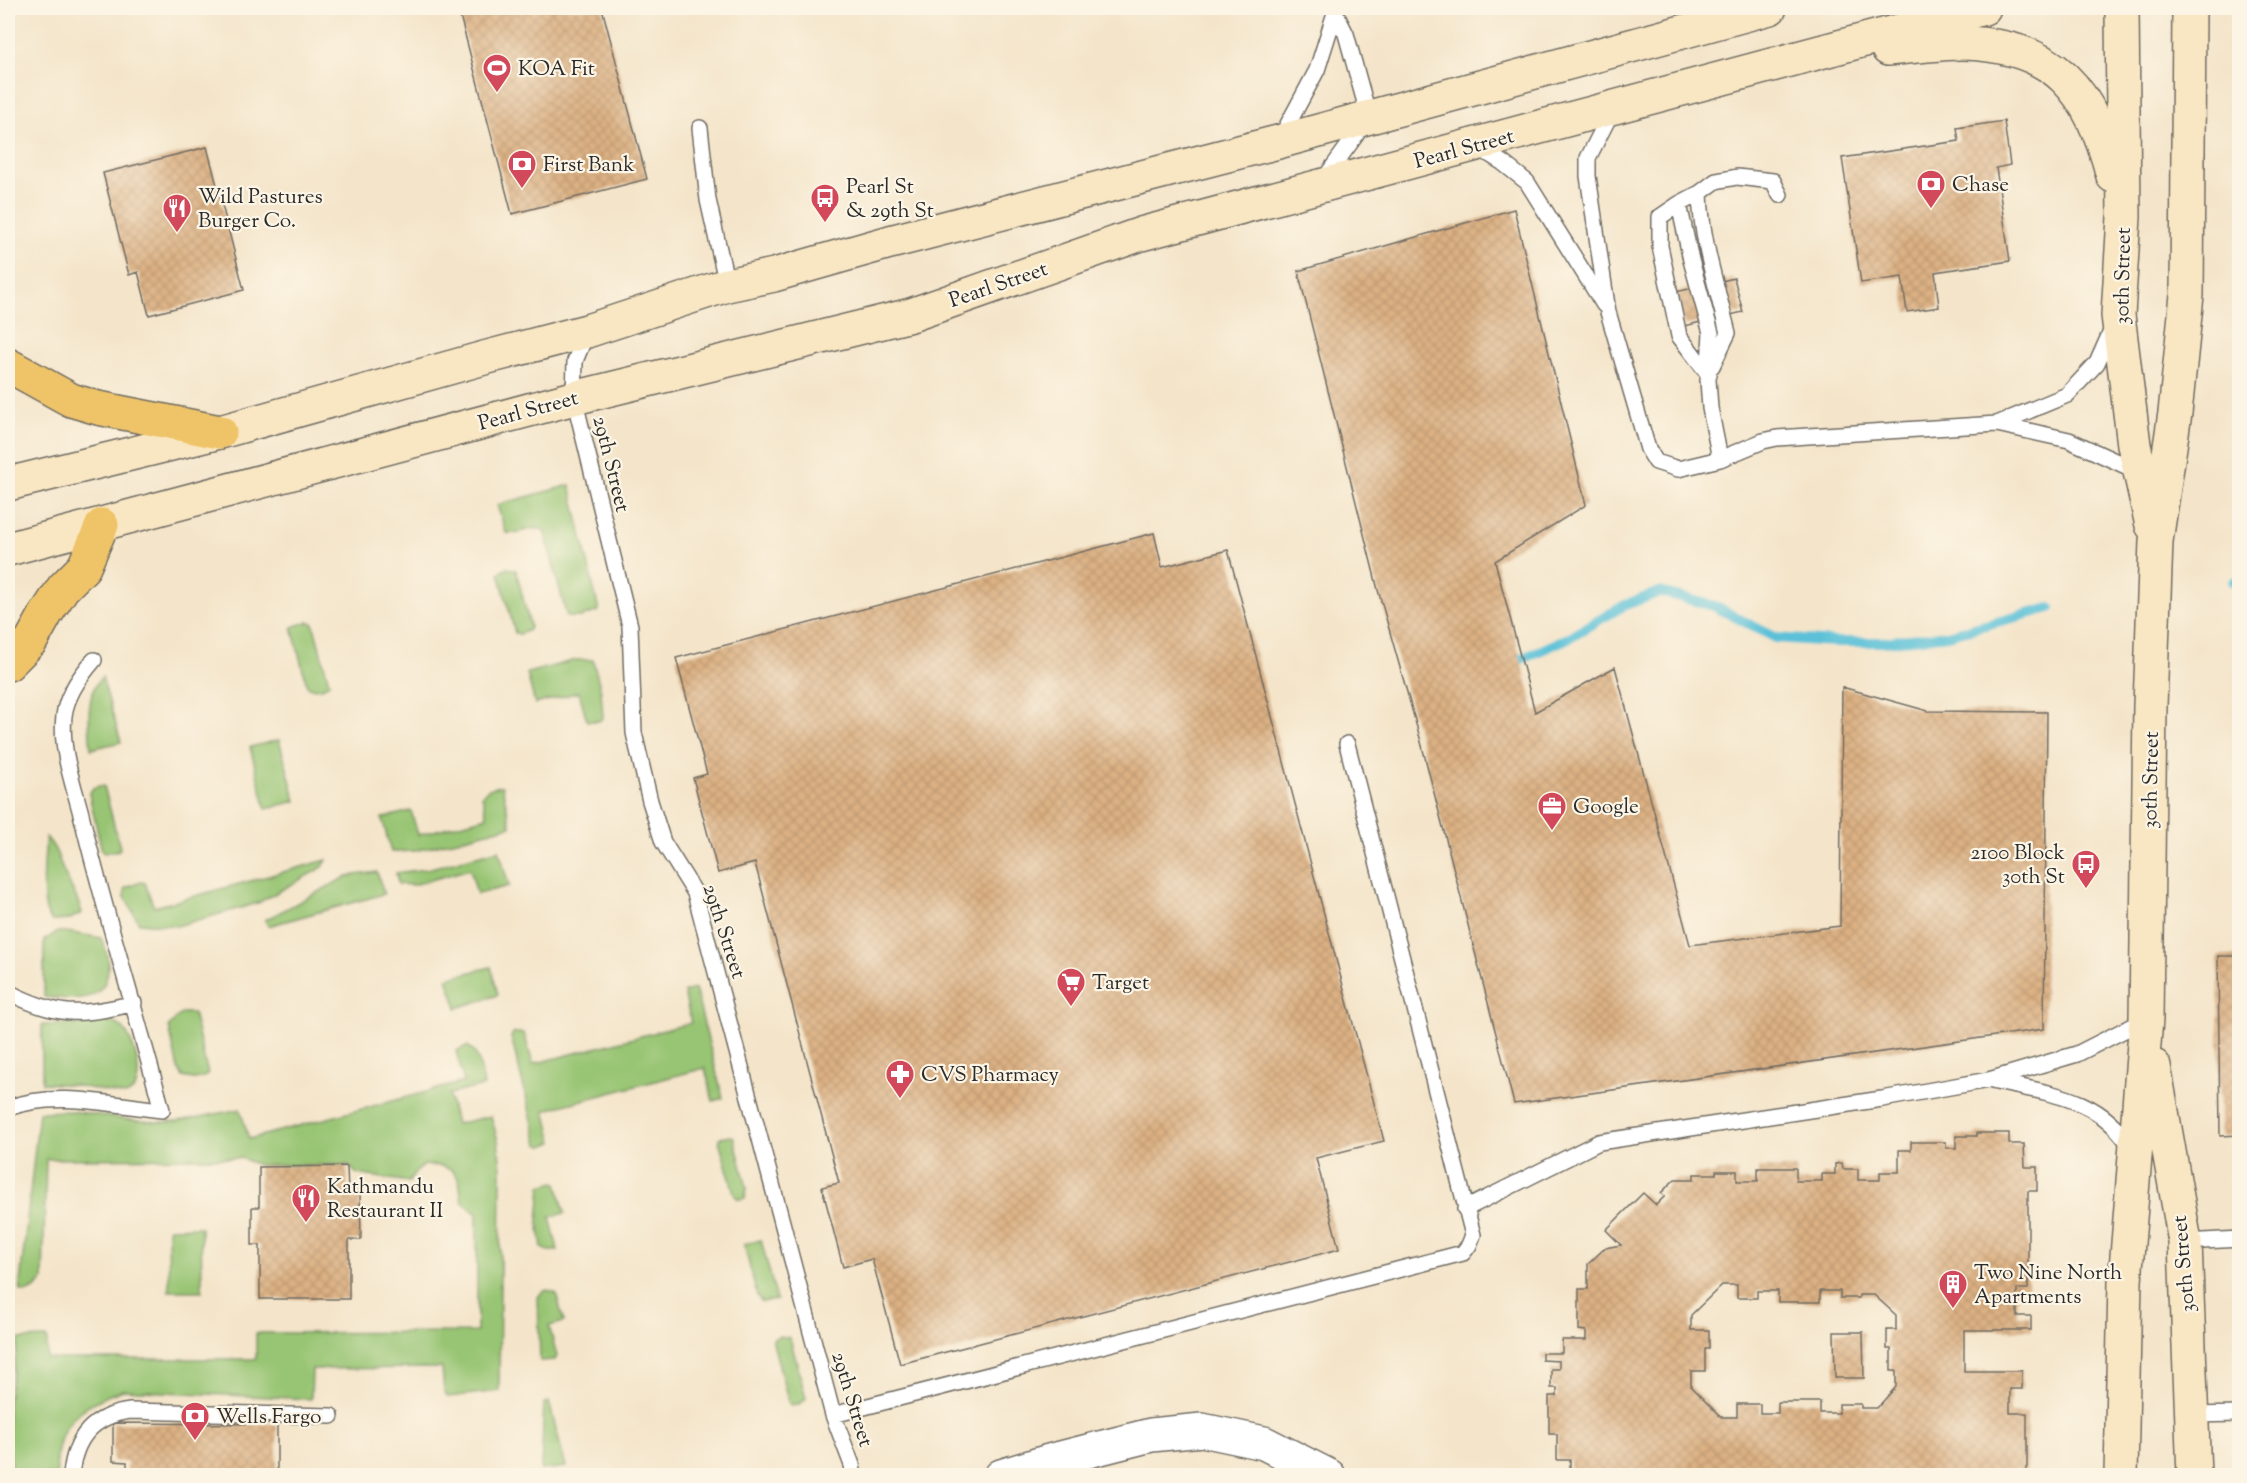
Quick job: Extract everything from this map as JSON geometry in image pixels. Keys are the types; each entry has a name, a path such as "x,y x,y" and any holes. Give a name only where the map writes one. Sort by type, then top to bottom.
{"highway":[{"path":"8,365 72,400 98,408 220,432"},
{"path":"8,664 31,641 63,588 84,567 102,525"}],"main road":[{"path":"8,484 220,432 587,331 727,285 774,275 890,242 1278,142 1770,8"},
{"name":"Pearl Street","path":"8,549 574,398 911,315 1141,234 1984,8"},
{"name":"30th Street","path":"2122,8 2124,217 2118,315 2139,472 2156,541"},
{"name":"30th Street","path":"2121,1476 2125,1281 2146,1019 2156,541 2175,413 2187,294 2189,8"},
{"path":"1806,56 1960,43 2010,48 2041,60 2064,77 2086,106 2102,139 2124,217"},
{"name":"30th Street","path":"2146,1019 2185,1242 2194,1476"}],"street":[{"path":"1001,1476 1151,1435 1202,1430 1264,1443 1329,1476"}],"lane":[{"path":"1318,187 1369,117 1347,33 1334,10"},
{"path":"1278,142 1317,70 1334,10"},
{"path":"1614,108 1588,158 1590,197 1608,312 1648,449 1656,462 1678,469 1720,459 1763,441 1777,438 1997,424 2070,440 2139,472"},
{"path":"700,129 708,200 727,285"},
{"path":"1475,146 1503,163 1527,182 1608,312"},
{"path":"1709,373 1680,336 1660,246 1660,217 1716,181 1737,177 1773,181 1780,195"},
{"path":"1700,193 1707,246 1728,333 1709,373"},
{"path":"1679,204 1691,260 1711,333 1710,408 1720,459"},
{"path":"1997,424 2067,395 2097,363 2118,315"},
{"name":"29th Street","path":"587,331 575,361 574,398 630,626 634,733 650,801 663,842 695,893 833,1415 854,1476"},
{"path":"8,1108 30,1102 78,1100 162,1110 134,1003 96,879 64,743 63,714 82,673 94,660"},
{"path":"833,1415 1463,1253 1473,1235 1347,744"},
{"path":"8,992 37,1006 70,1013 103,1011 134,1003"},
{"path":"1465,1209 1599,1142 1882,1100 1989,1080 2077,1054 2146,1019"},
{"path":"1989,1080 2077,1100 2101,1114 2122,1133 2135,1155"},
{"path":"2185,1242 2240,1239"},
{"path":"71,1476 75,1448 82,1436 94,1425 114,1413 130,1411 331,1416"},
{"path":"2192,1415 2240,1414"}],"green space":[{"path":"570,485 599,611 581,617 567,617 544,530 506,533 497,505"},
{"path":"507,568 516,570 530,626 529,630 520,634 515,633 499,573"},
{"path":"308,622 313,623 329,683 318,689 307,686 292,627"},
{"path":"576,660 593,660 601,691 603,718 599,721 587,721 579,692 535,704 527,673"},
{"path":"102,677 121,742 91,749 89,711 93,692"},
{"path":"279,740 296,801 266,809 250,747"},
{"path":"104,786 120,848 104,853 89,794 93,788"},
{"path":"502,786 511,826 415,851 391,852 382,818 411,811 418,835 487,817 482,796 490,788"},
{"path":"46,837 56,852 82,913 68,920 52,921 45,905 43,881"},
{"path":"499,850 509,886 477,894 470,869 413,885 398,884 396,873 427,869"},
{"path":"327,860 323,867 258,903 177,926 139,923 125,897 125,888 141,882 145,883 154,907"},
{"path":"377,872 384,894 268,926 265,920 348,876"},
{"path":"58,932 101,938 105,946 108,965 105,983 100,990 82,998 44,997 44,940"},
{"path":"491,967 498,995 457,1008 447,978"},
{"path":"695,989 723,1098 713,1101 705,1068 545,1110 553,1142 543,1146 538,1144 511,1037 513,1033 524,1033 533,1064 691,1023 684,992"},
{"path":"183,1013 193,1013 208,1074 199,1079 183,1077 178,1069 169,1027"},
{"path":"97,1020 117,1024 126,1032 131,1041 135,1051 138,1074 132,1092 124,1095 74,1085 42,1083 42,1025 79,1024"},
{"path":"467,1046 477,1057 484,1086 449,1094 456,1124 491,1116 498,1141 501,1169 499,1391 448,1397 444,1392 442,1368 312,1369 311,1399 123,1390 94,1403 72,1419 59,1443 57,1475 12,1475 8,1435 8,1400 19,1339 47,1338 47,1359 256,1359 256,1333 477,1332 477,1214 462,1201 459,1180 452,1170 441,1166 424,1165 409,1182 357,1174 348,1165 258,1165 241,1158 46,1159 43,1280 31,1291 21,1291 39,1112 72,1111 139,1121 165,1122 240,1109 249,1139 464,1082 456,1051"},
{"path":"734,1137 747,1188 745,1198 739,1199 735,1196 719,1141 719,1138"},
{"path":"557,1183 565,1213 550,1217 558,1250 551,1251 542,1247 538,1221 541,1186"},
{"path":"201,1227 202,1291 169,1291 168,1229"},
{"path":"761,1240 777,1300 762,1302 757,1296 744,1244"},
{"path":"547,1290 556,1293 564,1322 549,1326 557,1356 555,1360 540,1361 538,1297"},
{"path":"779,1336 790,1338 806,1398 801,1403 789,1404 773,1343 773,1339"},
{"path":"549,1402 566,1467 541,1470 544,1403"}],"building":[{"path":"458,8 602,8 647,179 512,214"},
{"path":"2004,121 2010,165 1996,168 2010,261 1935,272 1939,307 1907,312 1902,277 1861,283 1842,158 1959,141 1957,128"},
{"path":"207,147 244,290 149,315 138,272 129,275 103,173"},
{"name":"Google","path":"1514,209 1586,505 1495,561 1535,712 1615,667 1690,945 1840,926 1842,687 1928,711 2047,712 2044,1029 1514,1104 1420,738 1378,590 1298,271"},
{"path":"1734,278 1743,312 1684,326 1676,292"},
{"name":"Target","path":"1154,533 1162,567 1228,550 1384,1141 1316,1158 1339,1249 900,1364 872,1259 843,1267 822,1187 839,1183 755,863 718,873 693,778 707,774 676,658"},
{"path":"2218,956 2240,956 2240,1135 2220,1136"},
{"name":"Two Nine North Apartments","path":"1977,1133 2009,1133 2009,1144 2024,1144 2025,1167 2037,1167 2037,1191 2028,1191 2028,1289 2017,1289 2017,1316 2031,1316 2031,1330 1964,1330 1964,1371 2022,1371 2022,1389 2010,1389 2010,1413 2027,1413 2027,1476 1570,1476 1570,1460 1557,1460 1557,1434 1549,1434 1549,1396 1557,1396 1557,1388 1551,1388 1551,1369 1559,1369 1559,1361 1542,1360 1542,1353 1562,1353 1562,1340 1586,1340 1586,1331 1579,1330 1579,1289 1588,1289 1588,1264 1605,1248 1621,1245 1606,1230 1643,1193 1656,1205 1665,1196 1661,1193 1675,1179 1694,1179 1694,1174 1716,1174 1716,1171 1737,1171 1737,1181 1758,1181 1758,1168 1796,1168 1796,1181 1822,1181 1822,1174 1835,1174 1835,1164 1842,1163 1843,1169 1858,1169 1858,1180 1880,1180 1880,1172 1899,1172 1899,1150 1911,1150 1911,1142 1946,1142 1946,1148 1956,1148 1956,1136 1977,1136","holes":["1722,1285 1737,1285 1737,1298 1757,1298 1757,1291 1778,1291 1778,1302 1820,1302 1820,1291 1840,1291 1840,1298 1874,1295 1896,1315 1896,1330 1887,1330 1887,1349 1891,1349 1891,1371 1896,1371 1896,1387 1877,1408 1861,1408 1861,1404 1839,1404 1839,1413 1820,1413 1820,1402 1778,1402 1778,1413 1760,1413 1760,1404 1737,1404 1737,1417 1721,1417 1691,1387 1691,1371 1705,1371 1705,1349 1709,1349 1709,1330 1691,1330 1691,1315"]},
{"name":"Kathmandu Restaurant II","path":"347,1166 348,1192 360,1192 361,1240 349,1240 349,1299 260,1299 260,1245 252,1245 252,1207 259,1207 259,1167"},
{"path":"1834,1332 1863,1332 1864,1378 1835,1378"},
{"name":"Wells Fargo","path":"113,1423 277,1424 277,1476 127,1476 127,1462 113,1461"}],"waterway":[{"path":"2233,582 2240,582"},
{"path":"1510,664 1566,639 1625,605 1660,592 1714,606 1776,638 1833,642 1883,642 1947,635 2050,608"}],"place":[{"name":"KOA Fit","path":"497,94"},
{"name":"First Bank","path":"522,190"},
{"name":"Chase","path":"1931,210"},
{"name":"Pearl St & 29th St","path":"825,224"},
{"name":"Wild Pastures Burger Co.","path":"177,234"},
{"name":"Google","path":"1552,832"},
{"name":"2100 Block 30th St","path":"2086,890"},
{"name":"Target","path":"1071,1008"},
{"name":"CVS Pharmacy","path":"900,1100"},
{"name":"Kathmandu Restaurant II","path":"306,1224"},
{"name":"Two Nine North Apartments","path":"1953,1310"},
{"name":"Wells Fargo","path":"195,1442"}]}
